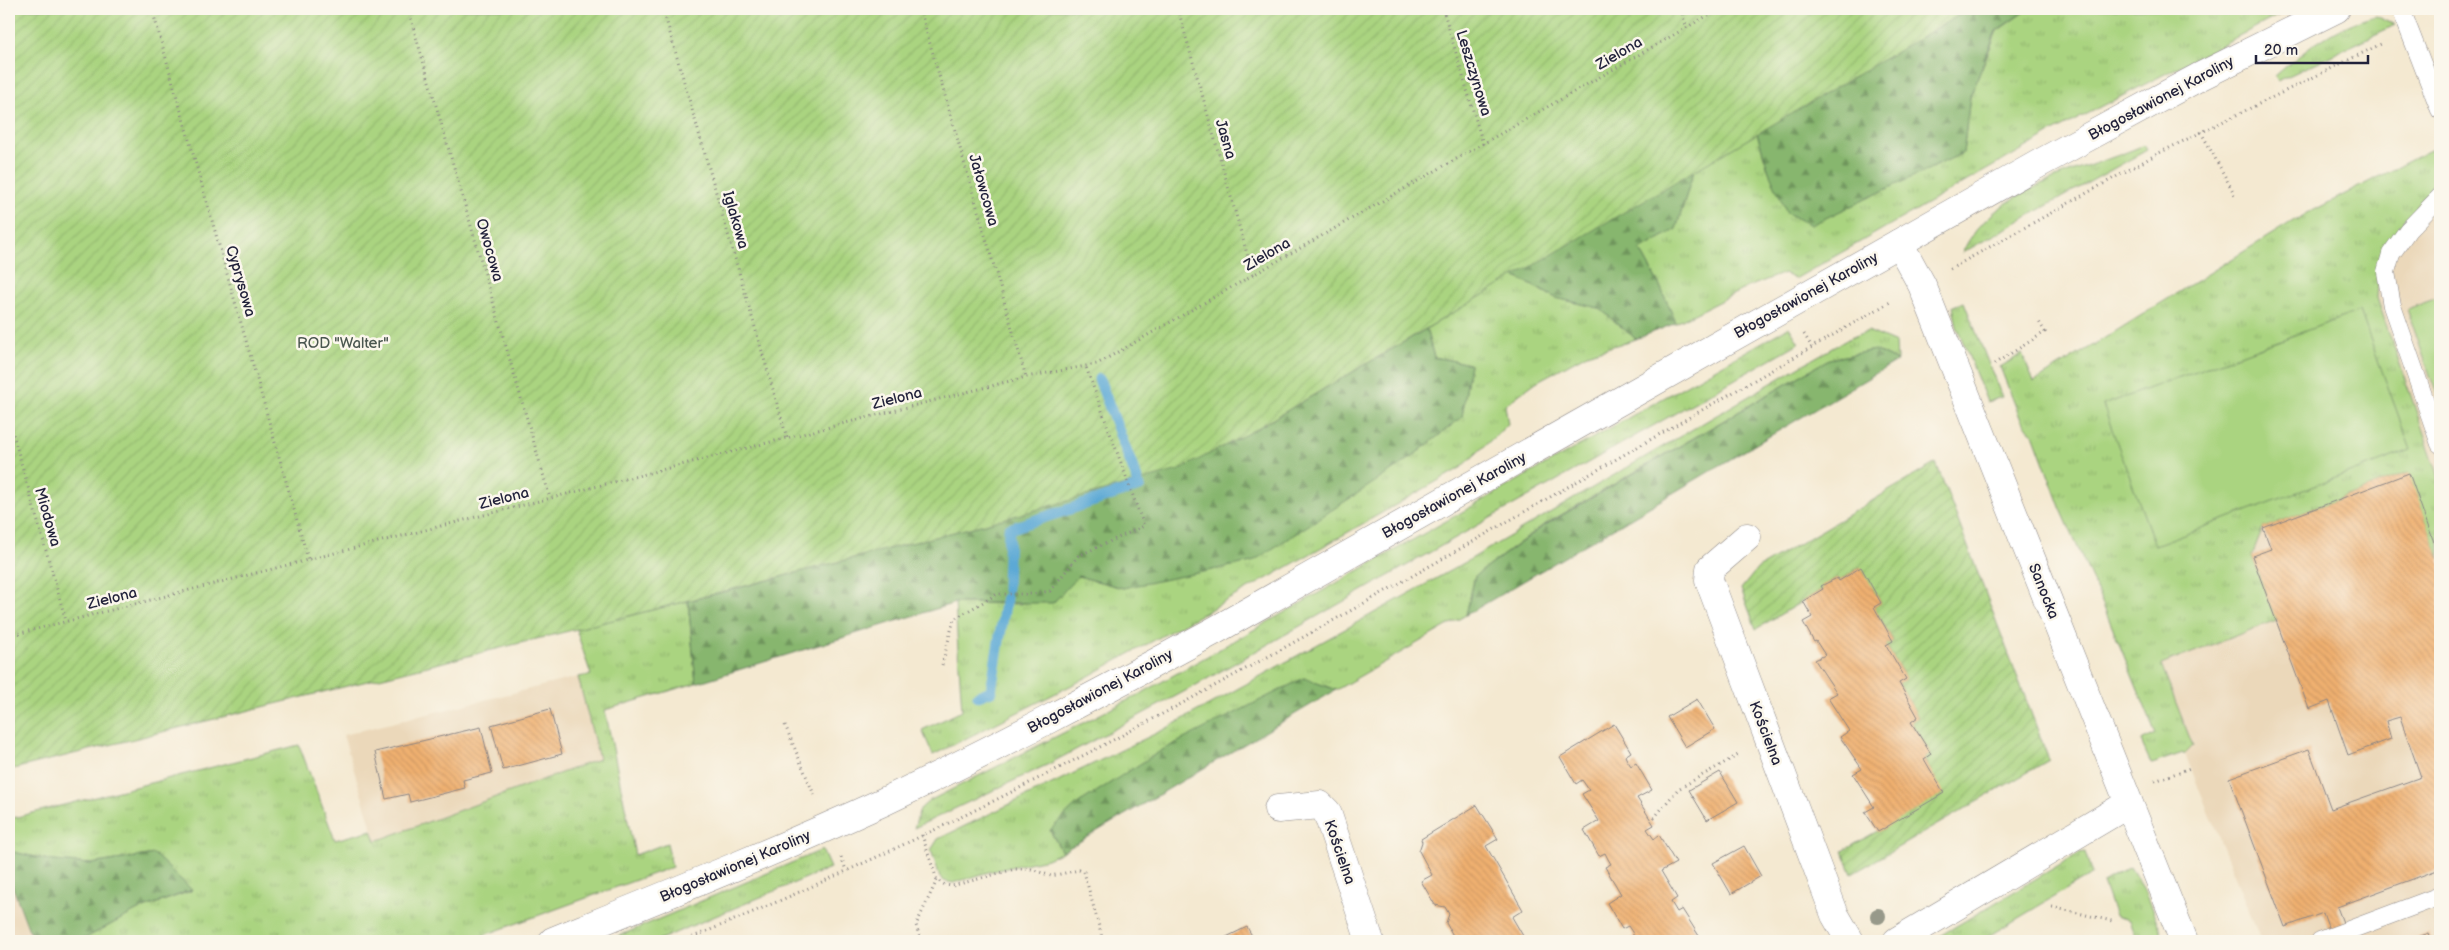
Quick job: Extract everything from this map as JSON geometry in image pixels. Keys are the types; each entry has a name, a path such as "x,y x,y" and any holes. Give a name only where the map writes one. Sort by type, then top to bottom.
{"street":[{"name":"Błogosławionej Karoliny","path":"553,941 735,868 884,801 1076,705 1223,626 1899,242 2126,116 2336,9"},
{"name":"Sanocka","path":"1899,242 1922,284 2184,941"},
{"name":"Kościelna","path":"1747,537 1710,569 1709,580 1835,915 1850,941"},
{"path":"1897,941 2128,804"},
{"name":"Kościelna","path":"1278,809 1320,805 1327,812 1370,941"}],"lane":[{"path":"2401,9 2440,110"},
{"path":"2440,198 2408,230 2391,254 2386,272 2392,306 2440,444"},
{"path":"2320,941 2440,896"}],"path":[{"name":"Cyprysowa","path":"152,9 308,559"},
{"name":"Owocowa","path":"408,9 550,498"},
{"name":"Iglakowa","path":"664,9 788,438"},
{"name":"Jałowcowa","path":"920,9 1026,377"},
{"name":"Jasna","path":"1178,9 1253,275"},
{"name":"Leszczynowa","path":"1443,9 1483,144"},
{"path":"1681,9 1686,28"},
{"name":"Zielona","path":"9,636 1026,377 1097,364 1719,9"},
{"path":"1959,264 2159,153 2410,30"},
{"path":"2201,132 2235,195"},
{"path":"683,941 747,915 922,834 1080,758 1213,688 1869,315"},
{"path":"1994,364 2045,332 2038,320"},
{"path":"942,665 954,619 996,594 1032,594 1050,591 1078,556 1144,526 1136,498 1086,367"},
{"name":"Miodowa","path":"9,420 66,621"},
{"path":"785,725 817,801"},
{"path":"1654,818 1678,789 1744,751"},
{"path":"2162,778 2190,768"},
{"path":"922,834 937,880 945,885 952,886 1015,869 1030,869 1051,876 1078,870 1084,872 1103,941"},
{"path":"921,941 916,925 937,880"},
{"path":"2052,907 2112,921"}],"shaded area":[{"path":"2440,145 2440,941 2261,941 2034,382 2293,221"},
{"path":"578,677 599,759 376,841 343,735"},
{"path":"9,877 33,941 9,941"}],"green space":[{"name":"ROD \"Walter\"","path":"9,9 1969,9 1254,430 1179,470 992,522 621,618 9,770"},
{"path":"1969,9 2028,9 1996,31 1970,97 1963,153 1811,225 1787,213 1769,172 1757,133"},
{"path":"2028,9 2291,9 2062,127 1795,279 1784,273 1748,287 1676,323 1660,286 1640,250 1676,229 1694,170 1757,133 1769,172 1963,153 1970,97 1997,31"},
{"path":"2376,16 2395,25 2278,81 2275,76 2322,39 2348,25"},
{"path":"2144,145 2147,150 1962,253 1976,230 1995,212 2017,197 2068,173"},
{"path":"2436,147 2439,158 2437,179 2380,254 2377,298 2440,480 2440,559 2408,473 2263,528 2252,556 2276,620 2161,665 2193,746 2184,755 2183,753 2151,764 2141,741 2156,734 2101,600 2060,507 2033,434 2021,420 2000,367 2022,354 2034,382 2293,221"},
{"path":"1694,170 1676,229 1640,250 1660,286 1676,323 1636,339 1599,308 1556,298 1514,276"},
{"path":"1514,276 1556,298 1599,308 1636,339 1587,354 1536,382 1505,405 1508,424 1462,467 1275,574 1078,682 933,755 922,730 962,711 955,603 1020,604 1078,576 1123,588 1404,463 1462,417 1470,364 1434,357 1426,329"},
{"path":"2440,297 2440,404 2407,309"},
{"path":"1964,302 2002,397 1987,402 1957,327 1953,306"},
{"path":"2360,311 2411,450 2155,545 2103,405"},
{"path":"1789,327 1799,343 1191,688 1051,763 914,828 920,809 929,801 1142,693"},
{"path":"1426,329 1434,357 1470,364 1462,417 1404,463 1252,562 1123,588 1078,576 1053,603 955,603 696,683 688,601 992,522 1254,430"},
{"path":"1868,331 1896,343 1897,361 1875,350 1829,359 1542,526 1475,576 1466,615 1336,690 1304,678 1050,831 1062,852 1047,859 989,872 953,883 944,881 940,877 931,850 938,839 1167,728 1464,563 1809,361 1850,338"},
{"path":"1875,350 1897,361 1466,615 1475,576 1542,527 1829,359"},
{"path":"1936,463 2049,760 1852,874 1843,851 1943,793 1924,759 1931,754 1911,722 1918,717 1899,683 1906,679 1886,645 1893,641 1874,607 1881,603 1860,567 1839,581 1837,578 1822,586 1823,589 1756,629 1741,589 1758,568"},
{"path":"688,601 696,683 605,710 635,855 667,843 672,867 468,941 80,941 138,910 191,891 154,854 91,864 53,861 9,851 9,819 299,745 335,840 372,830 376,841 599,759 578,677 591,675 576,629"},
{"path":"1304,678 1336,690 1062,852 1050,830 1077,804 1162,750"},
{"path":"822,850 830,868 656,941 607,941"},
{"path":"9,851 53,861 91,864 154,854 192,890 138,910 80,941 33,941 9,877"},
{"path":"2085,852 2092,874 1980,941 1931,941 2079,853"},
{"path":"2130,867 2143,888 2165,941 2137,941 2129,920 2115,916 2103,883"}],"building":[{"path":"2409,473 2440,559 2440,869 2337,907 2350,941 2333,941 2323,913 2285,927 2229,778 2309,749 2331,809 2421,777 2400,717 2386,721 2391,739 2348,755 2329,701 2309,709 2252,556 2271,549 2263,528"},
{"path":"1861,567 1881,603 1874,607 1893,641 1886,645 1906,679 1899,683 1918,717 1911,722 1931,754 1924,759 1944,793 1878,832 1865,812 1874,807 1853,774 1862,769 1840,737 1849,731 1828,698 1837,693 1815,660 1825,655 1816,641 1814,642 1803,622 1812,617 1803,601 1823,589 1821,586 1837,578 1839,581"},
{"path":"1697,699 1715,729 1685,747 1667,717"},
{"path":"550,709 562,754 503,770 491,725"},
{"path":"1614,724 1631,752 1625,756 1627,760 1631,766 1636,763 1652,790 1637,798 1654,825 1647,829 1654,839 1659,835 1676,863 1661,871 1677,898 1671,902 1677,912 1682,909 1699,936 1690,941 1627,941 1634,937 1632,932 1628,926 1622,929 1607,903 1621,894 1605,867 1611,864 1605,853 1599,856 1584,830 1599,821 1582,794 1589,790 1582,780 1576,784 1560,757"},
{"path":"481,727 492,773 463,780 465,788 410,802 408,794 386,799 375,752"},
{"path":"1720,772 1738,802 1707,820 1689,790"},
{"path":"1477,805 1498,839 1486,846 1523,910 1512,917 1526,941 1456,941 1446,923 1449,914 1445,907 1435,905 1421,881 1432,875 1419,851 1421,839"},
{"path":"1744,846 1761,876 1731,894 1713,863"},
{"path":"1247,927 1255,941 1218,941"},
{"path":"2429,933 2432,941 2407,941"}],"waterway":[{"path":"1099,379 1137,479"},
{"path":"1007,588 1009,529 1140,486"},
{"path":"978,696 991,691 1006,598"}]}
